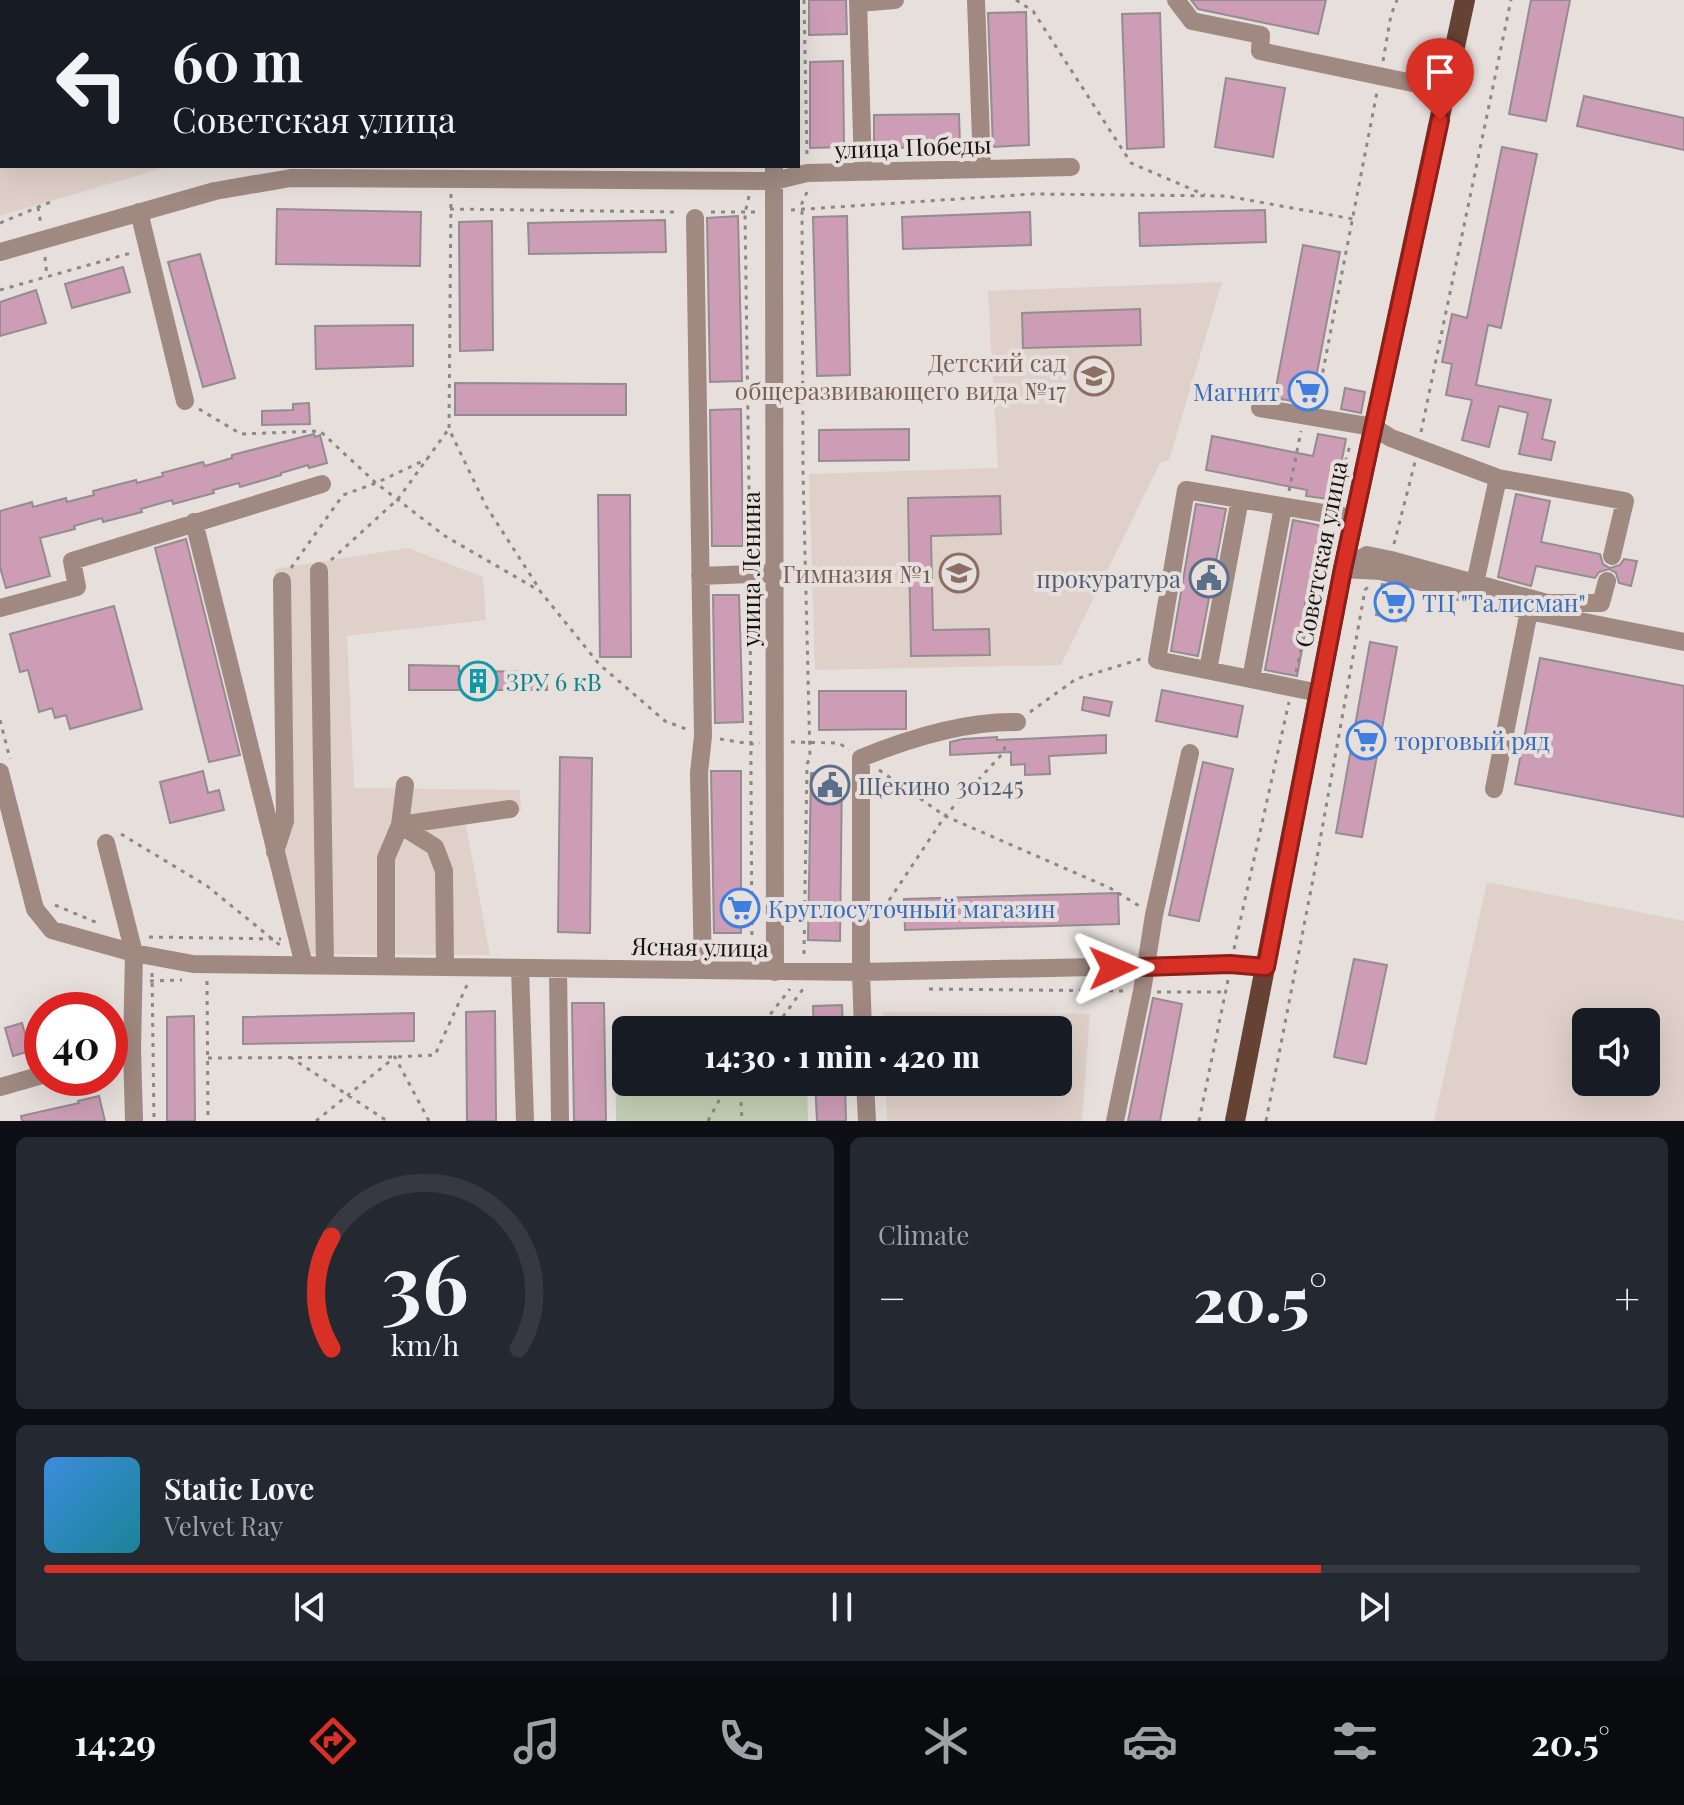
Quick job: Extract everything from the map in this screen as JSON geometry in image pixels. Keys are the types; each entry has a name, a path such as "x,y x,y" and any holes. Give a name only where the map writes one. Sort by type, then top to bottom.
{"main road":[{"name":"Советская улица","path":"1235,1121 1353,518 1364,426 1465,0"}],"street":[{"path":"863,171 858,1 895,0"},
{"path":"976,0 982,168"},
{"path":"1176,0 1192,21 1261,35 1260,51 1446,90"},
{"name":"улица Победы","path":"0,252 215,191 347,172 398,172 451,178 1071,167"},
{"name":"улица Ленина","path":"774,173 775,972"},
{"path":"139,212 185,401"},
{"path":"692,214 703,736 699,773 703,970"},
{"path":"1260,408 1364,426 1498,478 1625,501 1612,556"},
{"path":"1475,583 1498,478"},
{"path":"0,608 77,587 72,561 322,484"},
{"path":"1319,693 1157,660 1186,490 1353,518"},
{"path":"1208,670 1240,499"},
{"path":"1251,679 1285,507"},
{"path":"194,522 304,965"},
{"path":"1343,569 1367,555 1386,565 1529,611 1684,642"},
{"path":"1386,565 1475,583 1547,603 1601,603 1607,581"},
{"path":"319,571 325,965"},
{"path":"700,576 774,573"},
{"path":"275,852 285,821 282,581"},
{"path":"1494,789 1529,611"},
{"path":"863,1016 861,758 906,740 994,721 1017,722"},
{"path":"1115,1121 1154,915 1190,753"},
{"name":"Ясная улица","path":"0,772 8,835 35,909 52,930 144,949 193,964 703,970 775,972 804,980 861,972 1230,964 1266,967"},
{"path":"386,966 386,858 400,825 405,785"},
{"path":"400,825 510,809"},
{"path":"400,825 435,847 444,871 445,967"},
{"path":"110,836 144,949 132,1049 134,1121"},
{"path":"520,968 525,1121"},
{"path":"558,969 560,1121"},
{"path":"128,1050 132,1049"},
{"path":"0,1087 24,1080"},
{"path":"866,1096 867,1121"}],"path":[{"path":"782,1016 804,980 807,764 810,758 803,472 802,203 807,192 804,0"},
{"path":"1016,0 1033,11 1131,163 1208,196"},
{"path":"1285,507 1309,417 1353,219 1391,15 1397,0"},
{"path":"1266,1121 1365,590 1386,565 1419,449 1511,0"},
{"path":"451,178 449,429 486,506 540,591 599,664 665,721 703,736 751,744 839,743 945,816 1110,888 1154,915"},
{"path":"450,209 692,214 802,210 1033,194 1226,196 1353,219"},
{"path":"0,223 53,201"},
{"path":"0,290 148,248"},
{"path":"185,401 241,434 320,431 376,483 445,536 540,591"},
{"path":"1199,1121 1230,964 1332,515 1364,426"},
{"path":"319,571 398,499 449,429"},
{"path":"282,581 343,495 427,459"},
{"path":"878,918 945,816 1004,752 1009,727 1076,679 1138,659 1157,660"},
{"path":"110,836 207,886 304,965"},
{"path":"144,949 153,981 154,1121"},
{"path":"207,980 208,1121"},
{"path":"208,1058 435,1055 467,984"},
{"path":"769,1016 791,988"},
{"path":"290,1057 387,1121"},
{"path":"316,1121 395,1057"},
{"path":"395,1057 429,1121"},
{"path":"708,1121 721,1096"},
{"path":"741,1096 742,1121"}],"shaded area":[{"path":"0,168 163,168 0,216"},
{"name":"Гимназия №1","path":"1222,282 1169,460 1160,463 1061,665 815,670 809,474 998,468 988,291"},
{"path":"408,548 483,577 486,620 347,636 354,788 520,790 521,811 465,820 490,955 310,954 279,832 275,569"},
{"path":"1487,882 1684,921 1684,1121 1434,1121"},
{"path":"883,1012 1090,1014 1082,1121 887,1121 886,1096 1072,1096 1072,1016 883,1016"}],"green space":[{"path":"616,1096 807,1096 808,1121 616,1121"}],"building":[{"path":"809,0 846,0 847,34 809,35"},
{"path":"1191,0 1326,0 1318,34 1198,9"},
{"path":"1531,0 1570,0 1546,121 1509,114"},
{"path":"1026,12 1029,145 993,147 988,13"},
{"path":"1160,13 1164,147 1127,149 1122,14"},
{"path":"843,61 844,147 810,148 810,62"},
{"path":"1226,78 1285,88 1273,157 1215,147"},
{"path":"1584,96 1684,118 1684,150 1577,126"},
{"path":"959,114 960,147 874,148 874,115"},
{"path":"1502,147 1537,154 1501,328 1488,325 1476,385 1551,400 1542,439 1555,442 1551,460 1519,454 1528,413 1499,406 1489,447 1462,440 1472,400 1446,395 1452,364 1442,362 1452,314 1467,318"},
{"path":"277,209 421,212 420,266 276,264"},
{"path":"1265,210 1266,242 1140,246 1139,213"},
{"path":"1030,212 1031,245 903,249 902,217"},
{"path":"738,216 742,381 710,382 707,218"},
{"path":"847,216 850,375 817,376 813,217"},
{"path":"665,220 666,252 529,254 528,223"},
{"path":"492,221 493,350 460,351 459,222"},
{"path":"1303,245 1340,252 1311,404 1274,398"},
{"path":"200,254 235,378 203,387 168,262"},
{"path":"123,267 130,292 72,308 65,284"},
{"path":"36,290 46,323 0,336 0,302"},
{"path":"1140,309 1141,345 1023,348 1022,313"},
{"path":"413,325 413,366 316,369 315,326"},
{"path":"455,383 626,384 626,415 455,415"},
{"path":"1345,388 1365,392 1361,413 1341,409"},
{"path":"309,403 310,424 262,425 262,411 293,410 293,404"},
{"path":"741,409 743,546 712,546 710,410"},
{"path":"909,429 909,460 819,461 819,430"},
{"path":"314,434 315,437 320,435 327,463 309,468 308,465 240,487 239,483 173,504 172,500 103,522 102,518 40,538 50,576 6,588 0,567 0,511 32,502 33,507 66,498 67,502 94,495 93,491 136,480 137,483 203,462 205,466 232,458 232,455"},
{"path":"1318,434 1346,439 1334,500 1306,496 1307,490 1206,470 1212,436 1313,456"},
{"path":"1516,494 1550,501 1541,542 1600,554 1603,564 1610,568 1620,565 1624,559 1637,561 1631,586 1619,583 1616,573 1609,569 1599,572 1595,578 1536,566 1531,586 1498,577"},
{"path":"598,495 630,495 631,657 600,657"},
{"path":"1000,496 1001,534 931,536 933,630 989,629 990,655 911,656 908,498"},
{"path":"1196,504 1226,509 1198,656 1171,651"},
{"path":"1293,520 1323,526 1312,592 1306,598 1301,623 1306,628 1297,676 1265,670"},
{"path":"186,539 240,755 209,762 155,548"},
{"name":"ТЦ \"Талисман\"","path":"1382,584 1411,592 1406,621 1376,615"},
{"path":"713,595 739,595 743,722 715,723"},
{"path":"114,606 142,709 70,729 66,715 55,718 52,708 39,712 28,670 20,672 10,634"},
{"name":"торговый ряд","path":"1370,642 1397,647 1362,837 1336,833"},
{"path":"1540,658 1684,686 1684,817 1515,784"},
{"name":"ЗРУ 6 кВ","path":"409,665 459,666 459,671 547,672 547,690 409,690"},
{"path":"1162,690 1243,706 1237,737 1156,721"},
{"path":"819,691 906,691 906,729 819,730"},
{"path":"1084,697 1112,702 1109,716 1082,710"},
{"path":"1106,735 1106,753 1049,756 1050,774 1025,775 1025,764 1011,765 1011,752 950,755 950,742 963,739"},
{"path":"560,757 592,758 590,933 558,932"},
{"path":"1203,762 1233,769 1199,921 1169,915"},
{"path":"203,771 208,793 219,790 224,810 170,823 160,782"},
{"path":"711,771 741,771 741,933 714,933"},
{"path":"811,773 842,773 840,941 808,940"},
{"path":"1118,893 1119,924 905,930 904,899"},
{"path":"1354,959 1387,965 1366,1064 1334,1057"},
{"path":"1153,998 1182,1004 1160,1121 1128,1121"},
{"path":"572,1003 604,1003 606,1121 574,1121"},
{"path":"842,1005 842,1016 813,1016 813,1006"},
{"path":"495,1011 496,1121 467,1121 466,1012"},
{"path":"414,1013 414,1041 243,1044 243,1017"},
{"path":"194,1016 195,1121 167,1121 167,1017"},
{"path":"22,1023 24,1053 13,1056 5,1028"},
{"path":"99,1096 105,1121 22,1121 21,1116"},
{"path":"816,1096 845,1096 846,1121 817,1121"}],"place":[{"name":"Детский сад общеразвивающего вида №17","path":"1094,376"},
{"name":"Магнит","path":"1308,391"},
{"name":"Гимназия №1","path":"959,573"},
{"name":"прокуратура","path":"1209,578"},
{"name":"ТЦ \"Талисман\"","path":"1394,602"},
{"name":"ЗРУ 6 кВ","path":"478,681"},
{"name":"торговый ряд","path":"1366,740"},
{"name":"Щекино 301245","path":"830,785"},
{"name":"Круглосуточный магазин","path":"740,908"}],"route":[{"path":"1113,968 1230,964 1266,967 1343,569 1440,120"}]}
